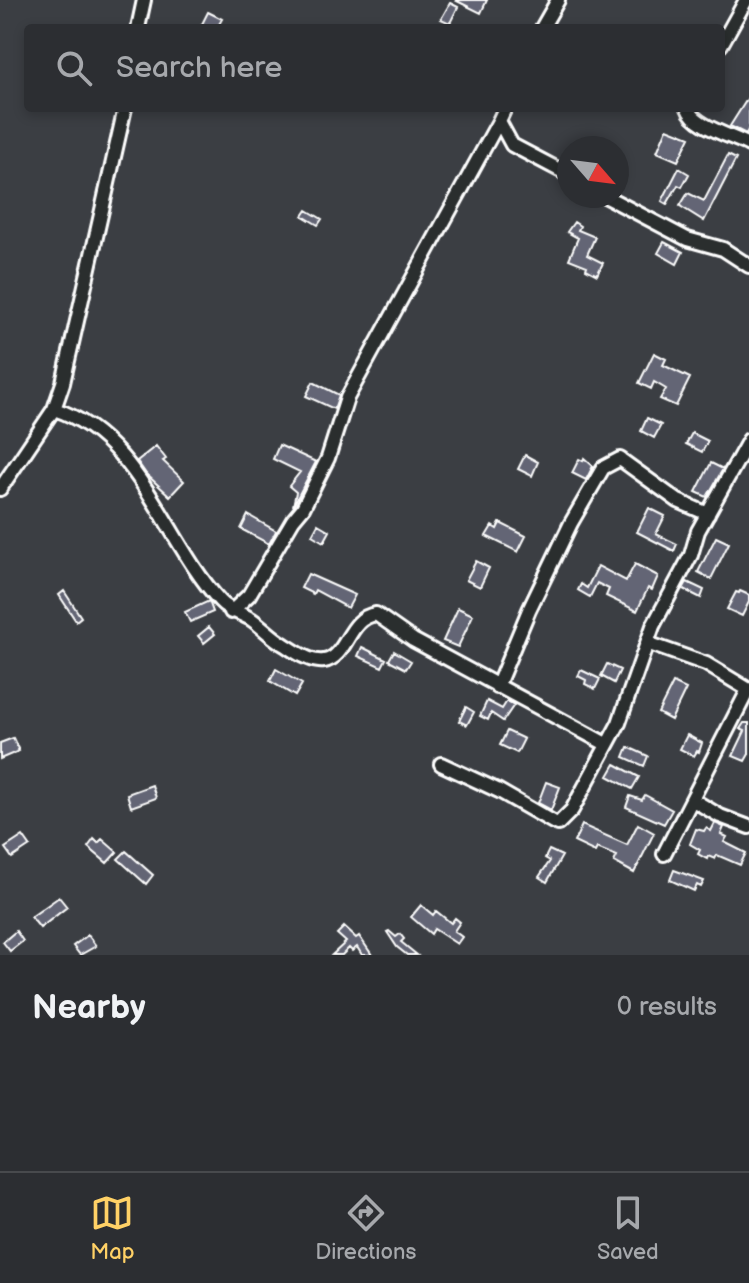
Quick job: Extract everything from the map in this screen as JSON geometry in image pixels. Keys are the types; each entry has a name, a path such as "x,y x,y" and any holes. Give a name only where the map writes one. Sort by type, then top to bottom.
{"street":[{"path":"139,24 144,0"},
{"path":"544,24 558,0"},
{"path":"725,38 746,0"},
{"path":"0,489 54,409 72,354 124,112"},
{"path":"231,612 249,595 303,508 328,458 347,398 503,112"},
{"path":"690,112 693,117 749,145"},
{"path":"499,121 512,145 557,169"},
{"path":"628,208 687,239 723,249 749,266"},
{"path":"54,409 70,414 107,443 136,475 218,599 231,612 251,620 290,648 322,662 333,658 362,618 376,614 413,640 606,744"},
{"path":"441,764 499,791 558,824 572,810 627,704 647,643 672,587 691,555 698,531 749,440"},
{"path":"497,687 564,538 603,468 620,459 678,501 708,514"},
{"path":"647,643 706,664 748,690 664,854"},
{"path":"693,800 720,816 749,827"}],"building":[{"path":"455,0 487,0 481,13"},
{"path":"450,3 458,7 450,23 441,19"},
{"path":"208,12 222,19 219,24 202,24"},
{"path":"749,96 749,128 746,134 730,126"},
{"path":"667,128 690,137 678,161 657,152"},
{"path":"728,155 736,159 704,221 680,206 688,193 704,201"},
{"path":"679,168 689,174 667,204 662,201"},
{"path":"307,210 322,219 318,225 303,216"},
{"path":"574,222 580,226 578,230 595,237 587,255 603,263 597,275 586,269 587,266 569,259 578,238 567,232"},
{"path":"664,242 683,252 677,264 658,253"},
{"path":"654,353 666,359 663,365 690,378 676,406 660,399 666,389 654,382 651,389 639,383"},
{"path":"313,382 339,395 334,409 306,396"},
{"path":"647,418 661,425 654,438 641,431"},
{"path":"692,433 708,441 702,452 686,444"},
{"path":"279,445 316,462 293,506 296,492 289,486 300,472 273,459"},
{"path":"156,446 166,459 163,461 184,481 170,496 137,461"},
{"path":"525,455 538,462 532,476 518,469"},
{"path":"584,458 593,466 586,480 572,473 579,459 583,461"},
{"path":"711,463 723,469 707,497 696,492"},
{"path":"649,508 665,516 656,534 677,544 674,551 637,532"},
{"path":"248,515 276,531 269,544 241,529"},
{"path":"500,523 526,536 518,552 486,536 492,526 497,529"},
{"path":"318,524 330,531 324,542 312,535"},
{"path":"716,537 729,543 711,579 698,572"},
{"path":"476,561 489,568 480,587 466,580"},
{"path":"635,564 658,576 652,590 648,588 637,611 606,596 609,589 597,583 590,597 578,590 581,584 587,588 598,566 626,581"},
{"path":"308,574 355,595 348,608 315,590 313,594 301,588"},
{"path":"687,582 704,590 701,598 683,589"},
{"path":"64,591 81,617 76,621 59,595"},
{"path":"736,592 749,595 742,616 727,609"},
{"path":"209,601 213,612 190,622 185,612"},
{"path":"458,608 473,615 458,647 443,641"},
{"path":"209,627 215,634 204,643 198,636"},
{"path":"362,647 386,659 382,667 358,656"},
{"path":"394,651 411,661 406,669 389,660"},
{"path":"607,664 620,670 614,683 601,676"},
{"path":"276,669 302,684 295,696 270,681"},
{"path":"581,670 600,679 595,689 578,676"},
{"path":"673,683 686,689 671,720 658,713"},
{"path":"487,701 502,709 507,701 514,705 503,721 491,713 488,720 480,716"},
{"path":"466,707 474,712 467,725 459,721"},
{"path":"744,723 749,723 749,754 745,761 733,756 745,731 740,729"},
{"path":"507,731 524,739 517,753 500,745"},
{"path":"687,735 702,743 694,756 680,749"},
{"path":"13,738 19,751 0,759 0,743"},
{"path":"628,747 648,756 644,766 624,757"},
{"path":"615,764 639,777 632,789 608,776"},
{"path":"546,782 560,787 551,810 538,803"},
{"path":"152,785 156,798 131,807 127,794"},
{"path":"645,795 672,810 664,824 626,807 630,796 642,800"},
{"path":"715,823 724,827 721,834 727,837 724,842 746,853 740,865 717,855 715,859 708,856 707,859 690,844 696,829 711,831"},
{"path":"638,824 654,833 634,873 614,862 617,856 597,848 595,852 574,842 582,825 627,845"},
{"path":"23,836 30,846 12,858 5,848"},
{"path":"94,839 98,843 102,839 117,852 107,863 88,847"},
{"path":"549,850 562,856 547,882 539,877 550,861 545,858"},
{"path":"126,851 153,875 146,884 118,859"},
{"path":"674,870 704,881 694,891 670,880"},
{"path":"59,897 67,907 40,928 31,917"},
{"path":"421,905 433,915 436,911 451,923 455,918 460,922 454,931 462,937 457,944 434,929 431,934 411,917"},
{"path":"344,927 356,938 359,936 372,955 362,955 357,947 352,951 349,948 342,955 332,955 346,942 337,934"},
{"path":"16,931 23,941 10,951 3,942"},
{"path":"389,931 396,937 400,934 404,939 401,942 417,955 407,955 397,947"},
{"path":"88,935 96,946 80,955 73,946"}]}
